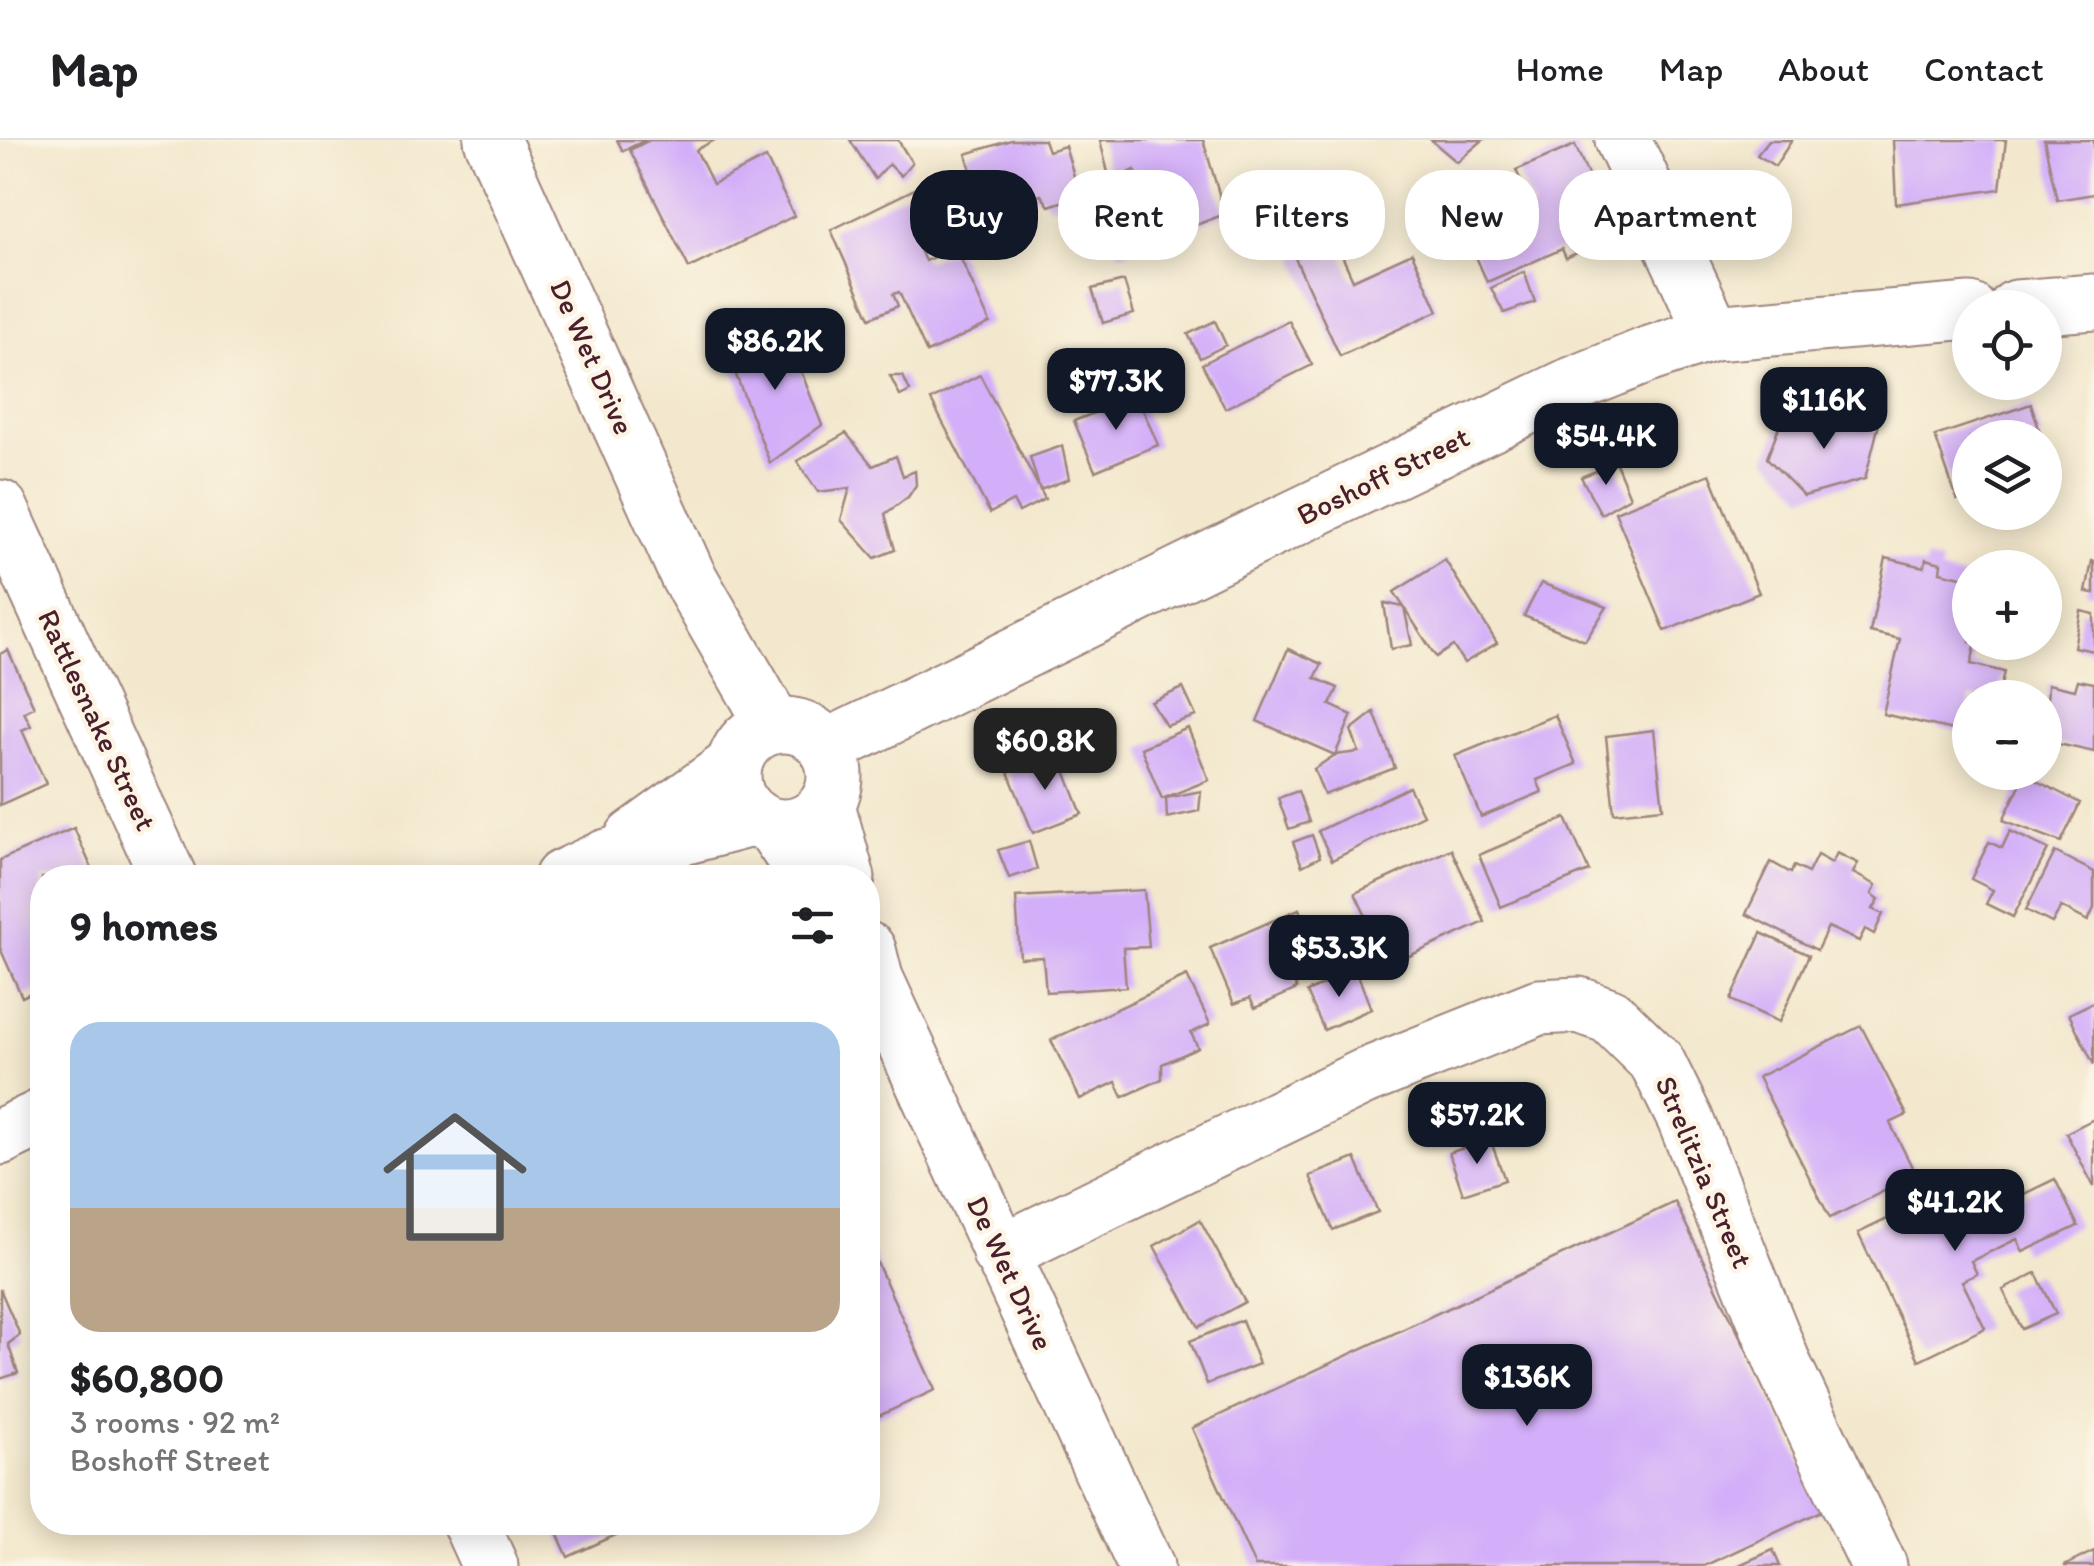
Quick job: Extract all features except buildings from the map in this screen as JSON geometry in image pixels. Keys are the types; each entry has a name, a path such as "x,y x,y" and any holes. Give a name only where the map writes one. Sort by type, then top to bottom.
{"street":[{"name":"De Wet Drive","path":"492,140 688,576 750,745"},
{"path":"1623,140 1713,333"},
{"path":"2062,304 2094,302"},
{"name":"Boshoff Street","path":"828,748 1570,386 1713,333 1952,313"},
{"name":"Rattlesnake Street","path":"4,530 163,865"},
{"path":"587,865 750,745 794,725 813,733 828,748 835,766 835,786 827,805 803,823 764,822 592,865"},
{"path":"750,745 733,785 740,804 764,822 798,865"},
{"path":"827,805 843,865"},
{"name":"De Wet Drive","path":"880,987 1146,1566"},
{"name":"Strelitzia Street","path":"1000,1253 1364,1077 1539,1007 1579,1005 1610,1016 1657,1062 1685,1119 1784,1366 1879,1566"},
{"path":"0,1137 30,1123"},
{"path":"476,1535 490,1566"}]}
